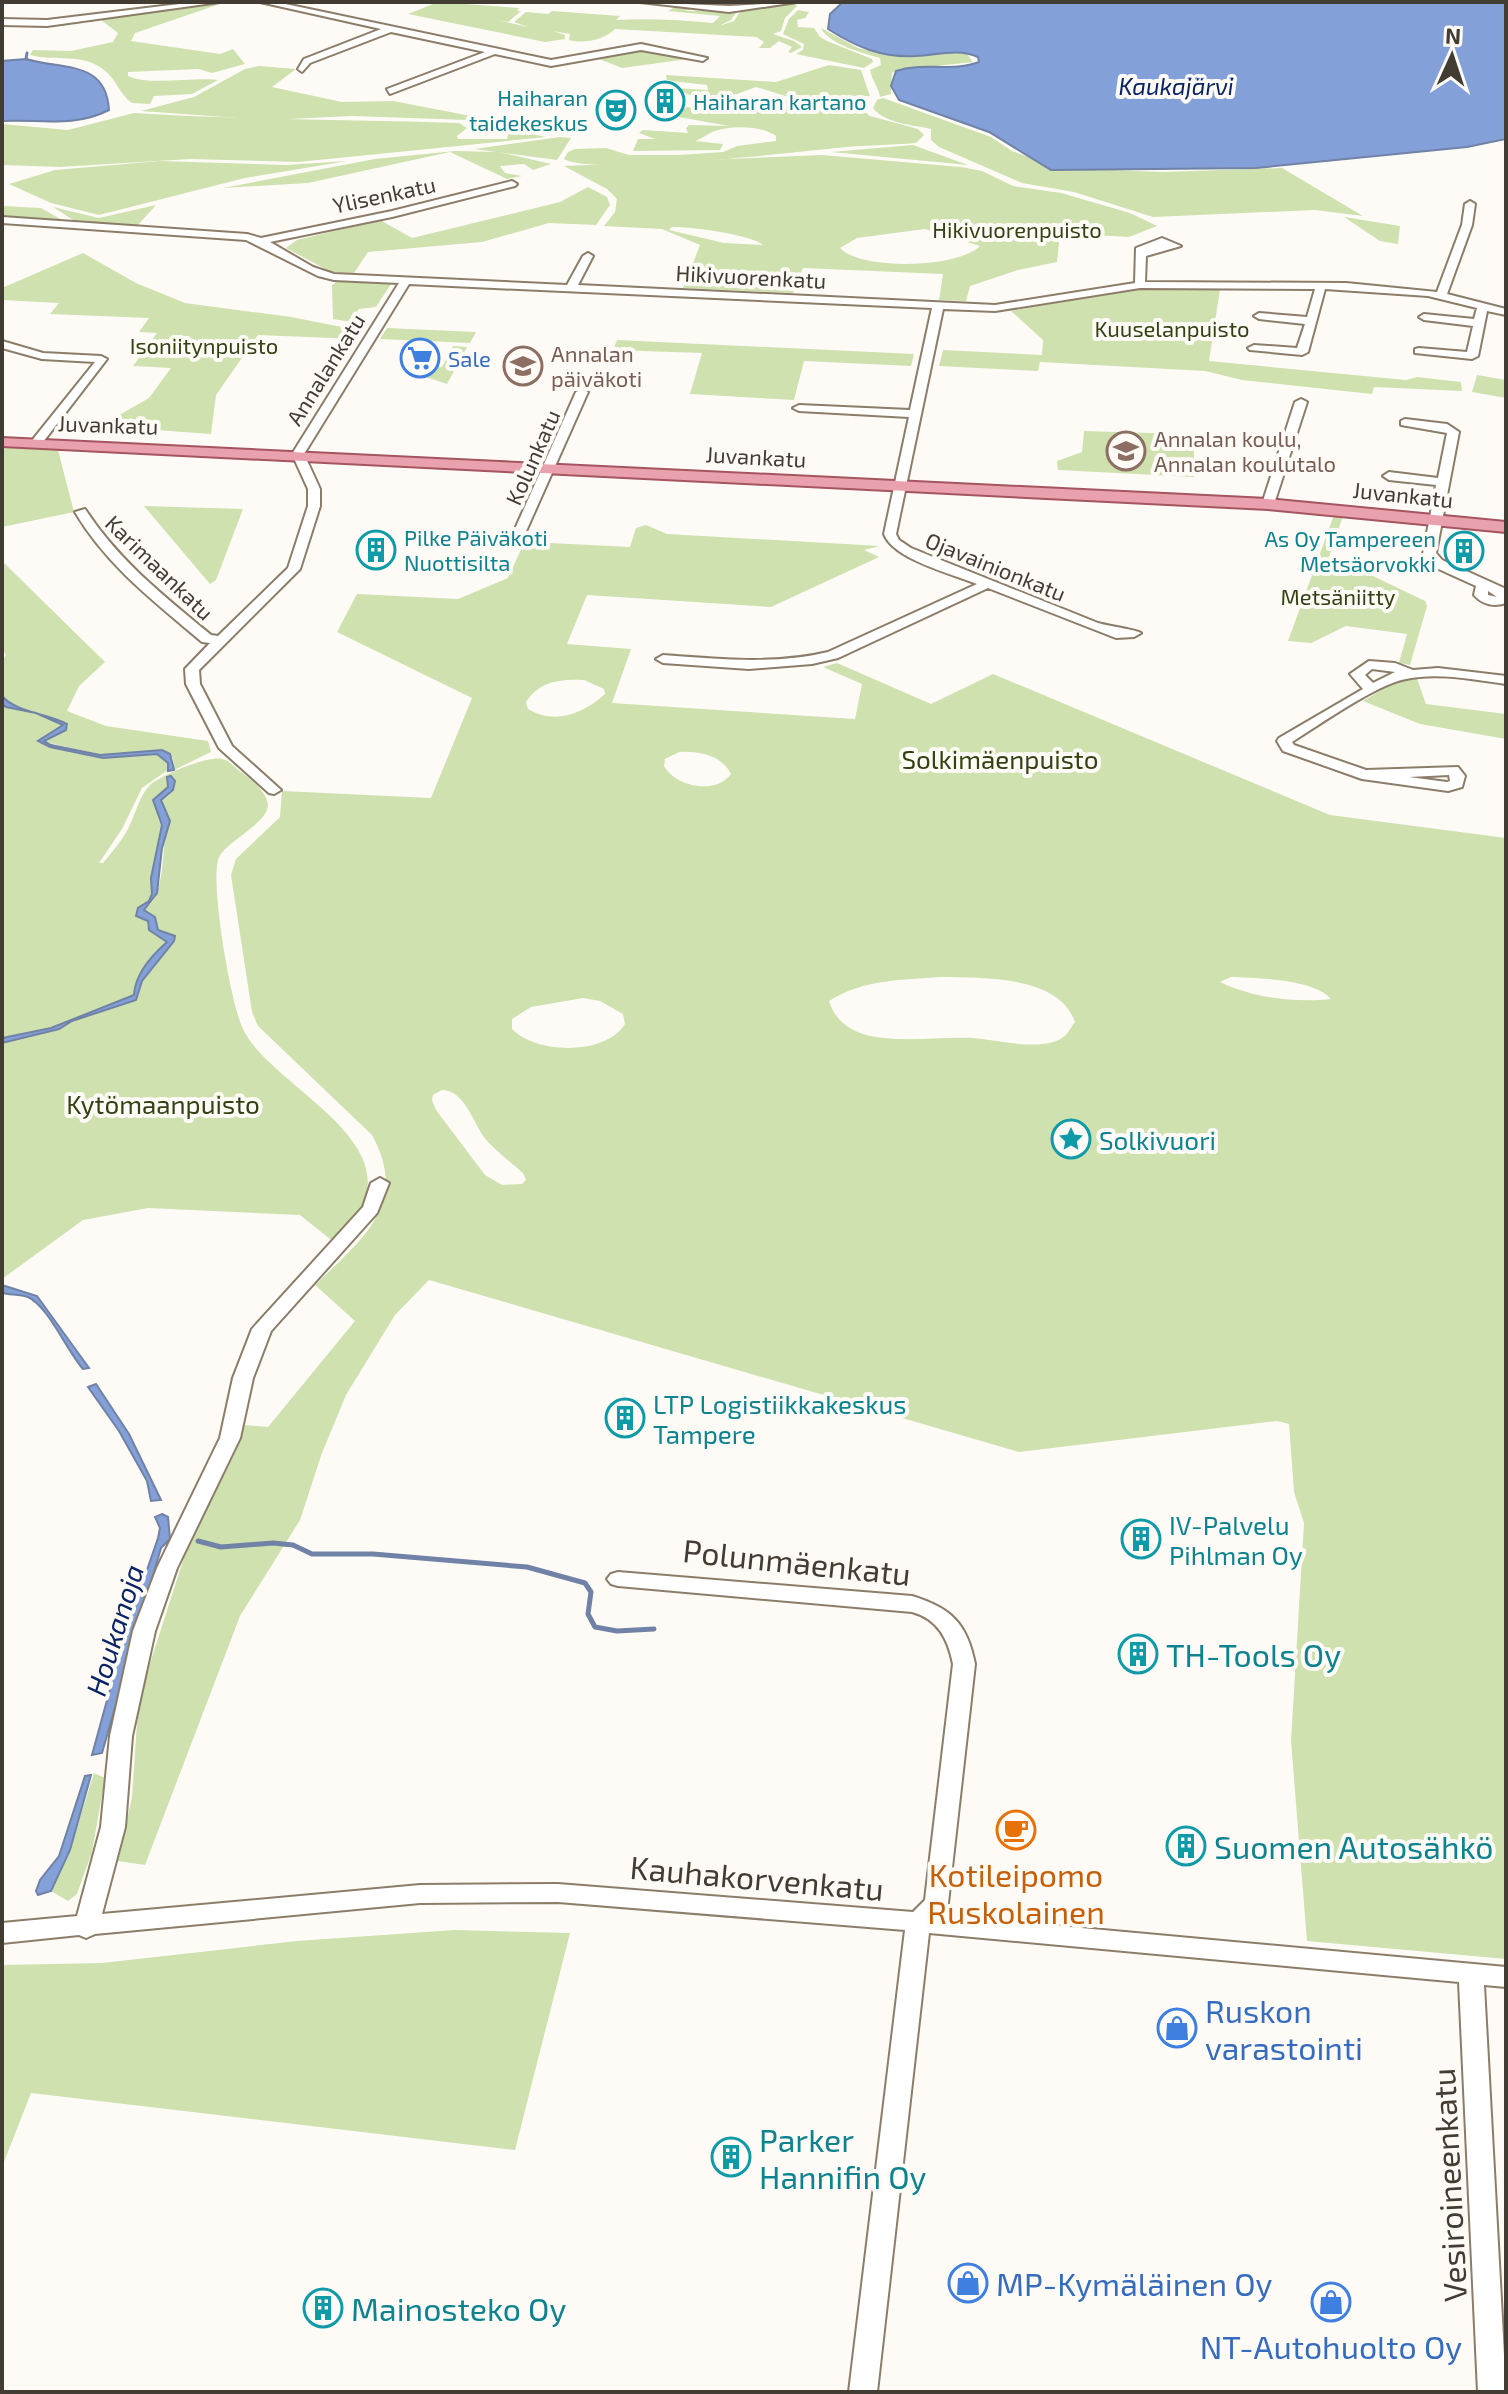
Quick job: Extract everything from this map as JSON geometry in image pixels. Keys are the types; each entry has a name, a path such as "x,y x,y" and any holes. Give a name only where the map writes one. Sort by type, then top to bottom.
{"main road":[{"name":"Juvankatu","path":"2,442 298,454 1268,504 1506,527"}],"street":[{"path":"2,22 47,23 216,2"},
{"path":"264,2 551,63 641,47 703,58"},
{"path":"644,2 729,9 793,2"},
{"path":"302,69 307,61 390,29"},
{"path":"390,91 494,51"},
{"name":"Ylisenkatu","path":"265,240 392,214 512,184"},
{"path":"1441,295 1467,225 1470,204"},
{"path":"2,220 265,240"},
{"name":"Hikivuorenkatu","path":"265,240 277,253 326,276 1006,307 1140,285 1376,287 1441,295 1506,312"},
{"path":"1140,285 1141,254"},
{"path":"571,288 588,256"},
{"name":"Annalankatu","path":"274,790 226,748 193,684 192,669 294,569 314,506 314,489 298,454 406,280"},
{"path":"1254,348 1302,352 1321,286"},
{"name":"Ojavainionkatu","path":"938,305 890,534 893,542 906,551 1108,632 1121,635 1134,633"},
{"path":"1419,351 1472,356 1483,305"},
{"path":"1259,316 1311,321"},
{"path":"1424,317 1479,323"},
{"path":"2,344 42,356 101,359 36,443"},
{"name":"Kolunkatu","path":"517,538 582,392"},
{"path":"1268,504 1301,402"},
{"path":"799,408 914,414"},
{"path":"1405,423 1447,428 1453,432 1428,551 1431,558 1483,584"},
{"path":"1389,476 1441,482"},
{"name":"Karimaankatu","path":"81,512 91,531 124,566 207,639 219,640"},
{"path":"663,659 774,665 812,661 843,650 987,584"},
{"path":"1371,689 1357,674 1366,666 1389,666 1408,673"},
{"path":"1362,775 1453,770 1458,776 1457,784 1448,787 1362,775 1288,748 1284,741 1371,689 1408,673 1438,672 1506,680"},
{"path":"86,1928 113,1827 121,1736 144,1631 167,1568 230,1438 243,1378 262,1329 371,1209 380,1183"},
{"name":"Polunmäenkatu","path":"618,1579 888,1600 932,1610 959,1639 964,1684 936,1903 918,1922 863,2392"},
{"name":"Kauhakorvenkatu","path":"2,1933 86,1928 359,1899 505,1892 616,1897 918,1922 1506,1977"},
{"name":"Vesiroineenkatu","path":"1471,1974 1492,2392"}],"green space":[{"path":"438,2 519,8 517,11 521,11 508,22 497,20 528,27 514,22 526,12 620,16 616,20 713,23 720,16 668,11 677,6 700,8 684,11 737,11 731,20 719,26 734,21 741,10 795,4 797,6 785,18 781,31 773,34 802,47 791,53 788,52 792,47 779,41 770,48 759,48 764,42 756,37 615,29 600,38 581,42 569,40 570,34 553,31 565,35 565,39 545,42 408,14"},
{"path":"217,5 135,33 131,41 220,54 233,49 245,64 212,73 198,69 128,72 128,76 147,80 218,80 192,94 154,96 150,104 132,103 96,64 78,59 30,55 33,50 71,51 113,42 118,33 96,16"},
{"path":"798,10 809,12 805,18 797,20 798,27 814,28 820,37 873,62 864,68 796,54 803,50 804,44 783,34 789,19"},
{"path":"821,28 858,48 887,55 912,57 949,52 967,54 973,62 898,70 892,73 891,94 880,97 870,70 881,65 880,58 838,43"},
{"path":"635,49 688,59 622,68 594,57"},
{"path":"829,65 861,70 870,96 792,98 756,87 737,94 696,98 675,88 708,90 707,85 667,80 666,75 776,82"},
{"path":"259,66 296,69 272,87 342,102 393,101 497,121 352,116 268,120 141,111 194,97 245,69"},
{"path":"883,98 991,137 1012,151 1058,168 1163,172 1282,168 1363,216 1315,210 1153,217 1074,192 1022,183 939,147 931,140 931,129 899,123 878,113 873,108 877,100"},
{"path":"867,100 864,111 870,116 918,129 924,135 916,143 651,164 582,164 564,159 568,152 575,149 606,148 629,155 679,155 723,152 737,146 776,141 776,136 770,132 736,127 712,132 695,141 723,144 720,150 633,151 638,139 655,139 639,133 643,130 688,133 686,128 689,125 729,126 673,116 687,107 719,112 732,101"},
{"path":"134,113 459,123 467,128 457,136 458,139 507,139 508,135 497,128 500,127 546,137 298,162 190,159 60,167 2,165 2,124 68,130"},
{"path":"571,138 557,160 474,149"},
{"path":"913,145 968,165 831,152"},
{"path":"455,151 499,152 551,164 533,170 524,164 500,166 505,173 522,176 507,179 450,152 308,183 223,188 375,159"},
{"name":"Hikivuorenpuisto","path":"822,155 961,167 982,171 1013,186 1061,193 1130,213 1157,226 1129,237 1060,233 1057,262 1018,270 970,286 966,301 939,300 943,274 803,268 793,293 683,288 700,245 662,229 604,226 615,212 617,199 607,189 564,166","holes":["672,227 734,235 763,245 724,243 669,230","925,229 980,246 952,259 910,264 868,260 840,248 857,238"]},
{"path":"160,161 286,165 347,161 245,178 99,215 51,203 9,184 55,170"},
{"path":"588,187 607,197 610,205 596,225 549,223 482,242 368,252 354,273 331,272 286,248 297,240 380,220 412,238 560,202"},
{"path":"156,205 138,225 75,221 53,207 99,218"},
{"path":"2,206 41,208 62,220 2,217"},
{"path":"1344,217 1400,226 1398,244 1380,241"},
{"name":"Isoniitynpuisto","path":"83,253 136,283 185,303 291,317 362,331 356,339 258,335 216,395 211,434 100,426 149,398 171,368 133,366 157,333 139,332 149,318 50,314 59,303 2,300 2,288"},
{"path":"338,281 391,284 376,307 359,309 351,322 333,319 332,285"},
{"name":"Kuuselanpuisto","path":"1132,288 1220,289 1209,361 1406,380 1417,377 1461,382 1462,391 1374,387 1372,394 1242,380 1205,371 1040,362 1038,371 939,366 943,350 1042,355 1043,340 1011,311"},
{"path":"387,328 476,332 470,343 380,339"},
{"path":"617,340 914,354 911,366 804,361 794,400 690,394 702,353 613,350"},
{"path":"453,346 467,347 447,384 417,374 431,375 432,371 414,370 416,366 442,367"},
{"path":"1477,375 1506,380 1506,398 1472,392"},
{"path":"1084,431 1184,434 1194,441 1194,477 1058,470 1057,461 1082,452"},
{"path":"2,445 58,450 74,512 2,527"},
{"path":"144,506 243,509 216,580 210,584"},
{"name":"Metsäniitty","path":"1334,515 1343,516 1327,563 1352,566 1425,601 1427,606 1410,665 1399,663 1407,634 1346,626 1311,643 1288,641"},
{"name":"Solkimäenpuisto","path":"646,525 667,534 880,546 864,550 879,557 771,607 587,595 567,644 631,649 612,703 855,719 862,684 823,667 837,663 931,704 993,674 1330,815 1506,838 1506,1959 1307,1941 1291,1741 1304,1523 1294,1492 1289,1424 1277,1421 1019,1452 429,1280 395,1315 346,1395 322,1453 300,1520 240,1616 145,1865 118,1861 132,1797 137,1723 144,1682 188,1545 233,1457 245,1425 268,1427 355,1321 315,1285 364,1236 383,1201 386,1181 382,1159 372,1135 258,1026 252,1012 231,875 236,859 280,817 282,791 431,798 472,698 337,632 357,594 458,599 508,578 523,545 530,545 531,542 630,547 636,528","holes":["584,680 604,689 605,694 578,712 558,717 528,709 526,702 532,695 544,686 559,681","679,752 694,752 716,758 731,774 716,785 696,786 677,779 664,766 665,759","958,977 1018,982 1053,995 1066,1007 1075,1022 1061,1039 1044,1044 973,1038 890,1039 852,1029 838,1018 831,1007 829,1001 856,988 898,980","1231,977 1284,981 1312,987 1331,999 1275,998 1220,982","583,998 600,1001 623,1014 625,1024 602,1042 570,1048 553,1047 523,1037 512,1029 512,1019 531,1007","442,1090 458,1096 488,1142 523,1173 526,1180 522,1184 502,1185 485,1175 436,1110 433,1095"]},
{"path":"2,561 105,662 79,686 67,711 106,726 208,741 211,752 174,770 173,758 162,750 102,755 45,742 69,726 9,703 2,696 2,662 6,655 2,648"},
{"path":"1416,676 1426,704 1506,714 1506,739 1420,724 1363,701 1397,681"},
{"name":"Kytömaanpuisto","path":"2,704 51,718 63,725 39,741 50,747 106,758 157,754 168,763 168,770 142,788 122,829 99,863 103,863 128,829 149,786 184,767 206,760 224,760 264,794 268,805 266,812 219,857 217,890 223,943 243,1029 257,1049 348,1135 363,1158 368,1183 360,1209 335,1243 300,1215 148,1208 83,1220 2,1279 2,1043 56,1030 72,1021 137,998 142,981 173,935 158,930 155,921 144,910 155,897 162,873 164,835 161,799 172,790 175,781 171,776 168,787 153,800 162,825 151,878 150,900 138,908 148,921 147,926 167,942 146,966 134,995 51,1028 2,1038"},
{"path":"94,1773 105,1778 92,1852 77,1894 68,1901 51,1891 70,1850"},
{"path":"455,1930 570,1933 515,2150 31,2093 2,2167 2,1965 102,1963 297,1941"}],"water":[{"name":"Kaukajärvi","path":"843,2 1506,2 1506,139 1467,147 1256,168 1051,170 989,132 899,100 891,86 896,71 969,65 979,62 978,57 955,52 892,55 859,46 828,29 830,14"},
{"path":"26,59 91,75 100,82 109,110 70,121 2,121 2,61"},
{"path":"2,696 15,706 33,712 6,707 2,704"},
{"path":"38,714 67,724 66,730 44,741 51,745 100,755 162,750 170,754 174,770 168,771 168,763 157,754 103,758 50,747 38,741 63,725"},
{"path":"171,776 175,781 173,790 161,800 170,821 162,848 157,893 144,910 155,917 158,930 175,936 174,941 142,981 136,1000 72,1021 59,1029 2,1043 2,1038 51,1028 134,995 137,980 145,966 167,942 149,930 148,921 136,916 138,908 149,901 152,894 151,878 162,825 153,800 168,787 167,777"},
{"path":"2,1285 37,1296 89,1368 83,1369 35,1302 25,1296 2,1293"},
{"path":"96,1384 129,1434 161,1500 151,1501 147,1481 119,1431 88,1387"},
{"path":"162,1514 168,1517 170,1539 161,1548 102,1753 92,1755 126,1631 158,1538 160,1528 155,1517"},
{"path":"91,1775 70,1850 51,1891 38,1895 36,1891 40,1880 59,1856 85,1776"}],"waterway":[{"path":"26,59 27,53"},
{"path":"198,1541 221,1547 273,1543 293,1545 312,1554 373,1554 527,1567 585,1583 591,1592 588,1614 595,1627 617,1631 654,1629"}],"place":[{"name":"Haiharan kartano","path":"665,101"},
{"name":"Haiharan taidekeskus","path":"616,110"},
{"name":"Sale","path":"420,358"},
{"name":"Annalan päiväkoti","path":"523,366"},
{"name":"Annalan koulu, Annalan koulutalo","path":"1126,451"},
{"name":"Pilke Päiväkoti Nuottisilta","path":"376,550"},
{"name":"As Oy Tampereen Metsäorvokki","path":"1464,551"},
{"name":"Solkivuori","path":"1071,1139"},
{"name":"LTP Logistiikkakeskus Tampere","path":"625,1418"},
{"name":"IV-Palvelu Pihlman Oy","path":"1141,1539"},
{"name":"TH-Tools Oy","path":"1138,1654"},
{"name":"Kotileipomo Ruskolainen","path":"1016,1830"},
{"name":"Suomen Autosähkö","path":"1186,1846"},
{"name":"Ruskon varastointi","path":"1177,2028"},
{"name":"Parker Hannifin Oy","path":"731,2157"},
{"name":"MP-Kymäläinen Oy","path":"968,2283"},
{"name":"NT-Autohuolto Oy","path":"1331,2302"},
{"name":"Mainosteko Oy","path":"323,2308"}],"water label":[{"name":"Houkanoja","path":"114,1630"}]}
